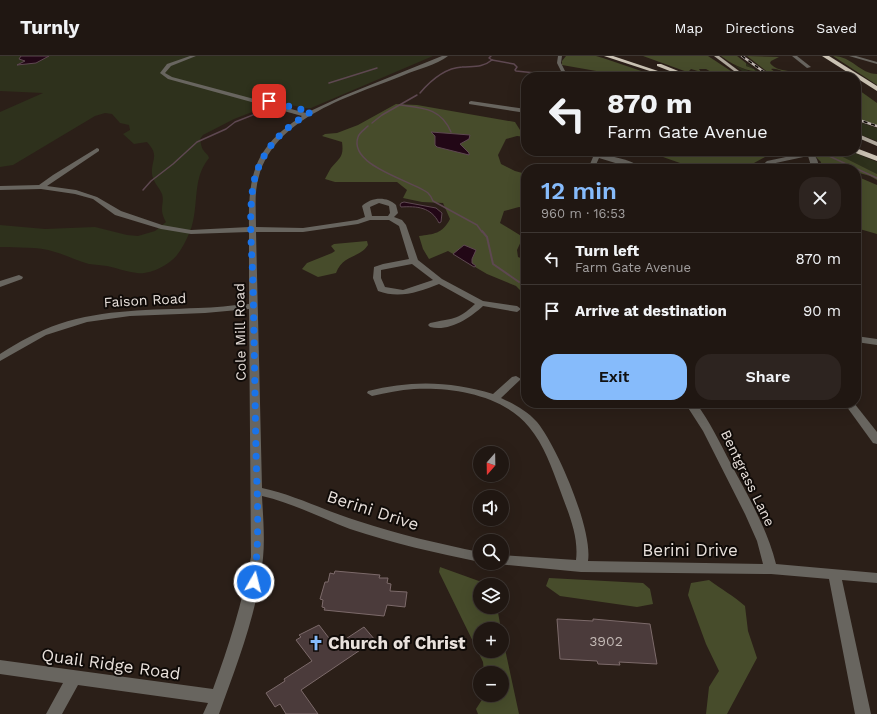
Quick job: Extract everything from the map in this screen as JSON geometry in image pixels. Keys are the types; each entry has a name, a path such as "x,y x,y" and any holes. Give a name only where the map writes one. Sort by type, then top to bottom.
{"highway":[{"path":"607,56 657,72"},
{"path":"618,56 660,72"},
{"path":"825,56 850,72"},
{"path":"819,59 838,72"},
{"path":"656,64 677,72"},
{"path":"861,79 877,89"},
{"path":"861,87 877,97"},
{"path":"861,144 877,150"},
{"path":"861,152 877,159"}],"main road":[{"path":"716,56 738,72"},
{"path":"861,138 877,144"}],"street":[{"path":"194,56 172,64 162,73 168,77 309,113"},
{"name":"Cole Mill Road","path":"211,714 243,624 254,582 257,558 252,230 253,187 263,158 274,140 282,132 309,113 446,56"},
{"path":"560,56 559,63 564,72"},
{"path":"794,56 810,67"},
{"path":"851,56 877,63"},
{"path":"471,103 521,110"},
{"path":"42,187 55,176 97,150"},
{"path":"593,164 597,156 616,159 628,164"},
{"path":"767,164 769,162 792,156"},
{"path":"0,188 42,187 60,189 89,196 124,215 161,227 199,232 303,230 358,222 369,218 390,218 402,225 414,261 439,281 481,303 517,309"},
{"path":"369,218 366,206 371,202 377,201 386,201 392,205 394,213 390,218"},
{"path":"414,261 379,268 376,271 379,287 391,292 415,290 439,281"},
{"path":"0,284 19,277"},
{"path":"432,326 454,323 462,319 481,303"},
{"name":"Faison Road","path":"1,357 55,328 89,318 117,314 206,311 253,306"},
{"path":"861,340 877,342"},
{"path":"494,398 516,379"},
{"path":"372,394 407,387 432,386 461,390 494,398 508,404 521,413 532,424 548,447 557,464 576,522 584,558 581,567"},
{"name":"Bentgrass Lane","path":"694,408 706,425 744,498 761,538 771,569"},
{"path":"853,408 877,440"},
{"name":"Berini Drive","path":"257,491 281,496 354,525 435,548 473,556"},
{"name":"Berini Drive","path":"509,561 581,567 771,569 877,578"},
{"path":"834,574 863,714"},
{"name":"Quail Ridge Road","path":"0,667 217,697"},
{"path":"54,714 74,678"}],"green space":[{"path":"0,56 433,56 311,108 304,108 278,102 234,119 203,135 200,139 202,147 209,158 203,167 197,186 194,216 188,236 174,259 153,271 137,273 107,266 89,264 48,250 0,247 0,225 45,229 95,227 127,235 138,236 155,231 166,222 162,213 162,194 152,174 154,154 151,147 147,142 134,144 123,134 130,130 129,125 120,123 112,114 105,113 95,116 13,165 0,167 0,112 43,93 0,91"},
{"path":"566,56 596,56 644,72 602,72 562,65 562,61"},
{"path":"643,56 708,56 732,72 711,72 706,69 699,69 701,72 691,69 689,71 693,72 687,72"},
{"path":"721,56 737,56 746,63 746,66 754,69 755,71 742,68"},
{"path":"747,56 779,57 770,63 779,69 791,71 785,72 771,69 775,72 768,72"},
{"path":"833,56 846,59 866,71 877,74 877,85 861,74 861,72 857,72"},
{"path":"746,63 759,72 743,72 734,65 749,71 754,69 746,66"},
{"path":"861,92 877,103 877,125 861,120"},
{"path":"396,104 417,105 515,122 521,130 521,136 506,139 498,155 501,164 521,173 521,207 504,211 500,223 521,236 521,241 517,250 518,257 521,258 521,291 516,286 487,274 448,251 429,259 423,249 419,236 437,232 444,228 447,224 450,219 443,203 422,202 403,198 407,190 397,182 335,182 325,179 331,168 342,154 342,142 322,136 325,134 337,133 358,125"},
{"path":"861,123 877,128 877,141 861,135"},
{"path":"861,155 877,162 877,174 861,166 861,164 857,164 841,156"},
{"path":"660,156 769,156 752,164 683,164"},
{"path":"815,156 841,156 857,164 820,164 821,162"},
{"path":"861,166 877,174 877,180 861,173"},
{"path":"861,178 877,185 877,234 861,229"},
{"path":"367,241 368,245 360,253 347,259 339,267 336,273 318,277 302,269 307,263 335,251 331,246 334,244"},
{"path":"440,567 473,579 473,614 498,614 500,622 473,622 473,642 439,572"},
{"path":"549,578 643,583 650,589 653,604 637,607 560,596 546,586"},
{"path":"709,580 745,606 748,631 757,658 727,714 706,714 709,687 719,671 706,644 688,595 691,583"},
{"path":"481,658 507,658 509,666 483,666"},
{"path":"509,668 519,714 478,714 476,709 480,702 509,702"}],"shaded area":[{"path":"21,56 49,56 36,63 17,65 25,61 19,59"},
{"path":"431,132 470,135 469,139 460,144 469,153 469,155 437,147 435,145 435,136"},
{"path":"404,202 436,208 442,213 441,222 439,223 428,211 418,207 401,207 401,203"},
{"path":"464,245 476,250 472,263 476,266 474,267 453,254"}],"building":[{"path":"335,571 380,575 379,578 388,578 387,583 391,584 390,591 407,592 405,607 387,605 384,616 324,610 325,608 322,607 323,600 320,599 325,582 328,582 330,573 334,574"},
{"path":"557,619 593,621 593,619 650,624 657,664 619,662 620,665 598,664 597,661 560,659"},
{"path":"319,625 335,646 364,627 375,640 301,690 318,714 286,714 280,704 275,707 266,693 285,681 284,679 312,661 296,640 301,637 299,635"}],"waterway":[{"path":"491,56 489,58 492,60"},
{"path":"420,93 434,79 444,72 456,68 478,66 492,60"},
{"path":"492,60 514,64 517,67 515,70 516,71 526,72"},
{"path":"329,83 377,68"},
{"path":"372,123 382,115 417,95"},
{"path":"400,105 416,107 437,114 447,124 451,132"},
{"path":"143,190 151,181 173,164 197,142 226,129 235,122 263,111 261,106"},
{"path":"368,126 358,137 358,147 363,156 372,164 384,171 428,193 433,201 477,225 482,232"},
{"path":"829,156 846,164"},
{"path":"861,171 877,178"},
{"path":"482,231 487,237 493,264 519,282"}],"railway":[{"path":"742,56 764,72"},
{"path":"861,121 877,126"}],"place":[{"name":"Church of Christ","path":"316,643"}],"route":[{"path":"254,582 257,558 257,491 252,259 253,189 256,175 266,152 274,140 288,127 311,112 269,101"}]}
